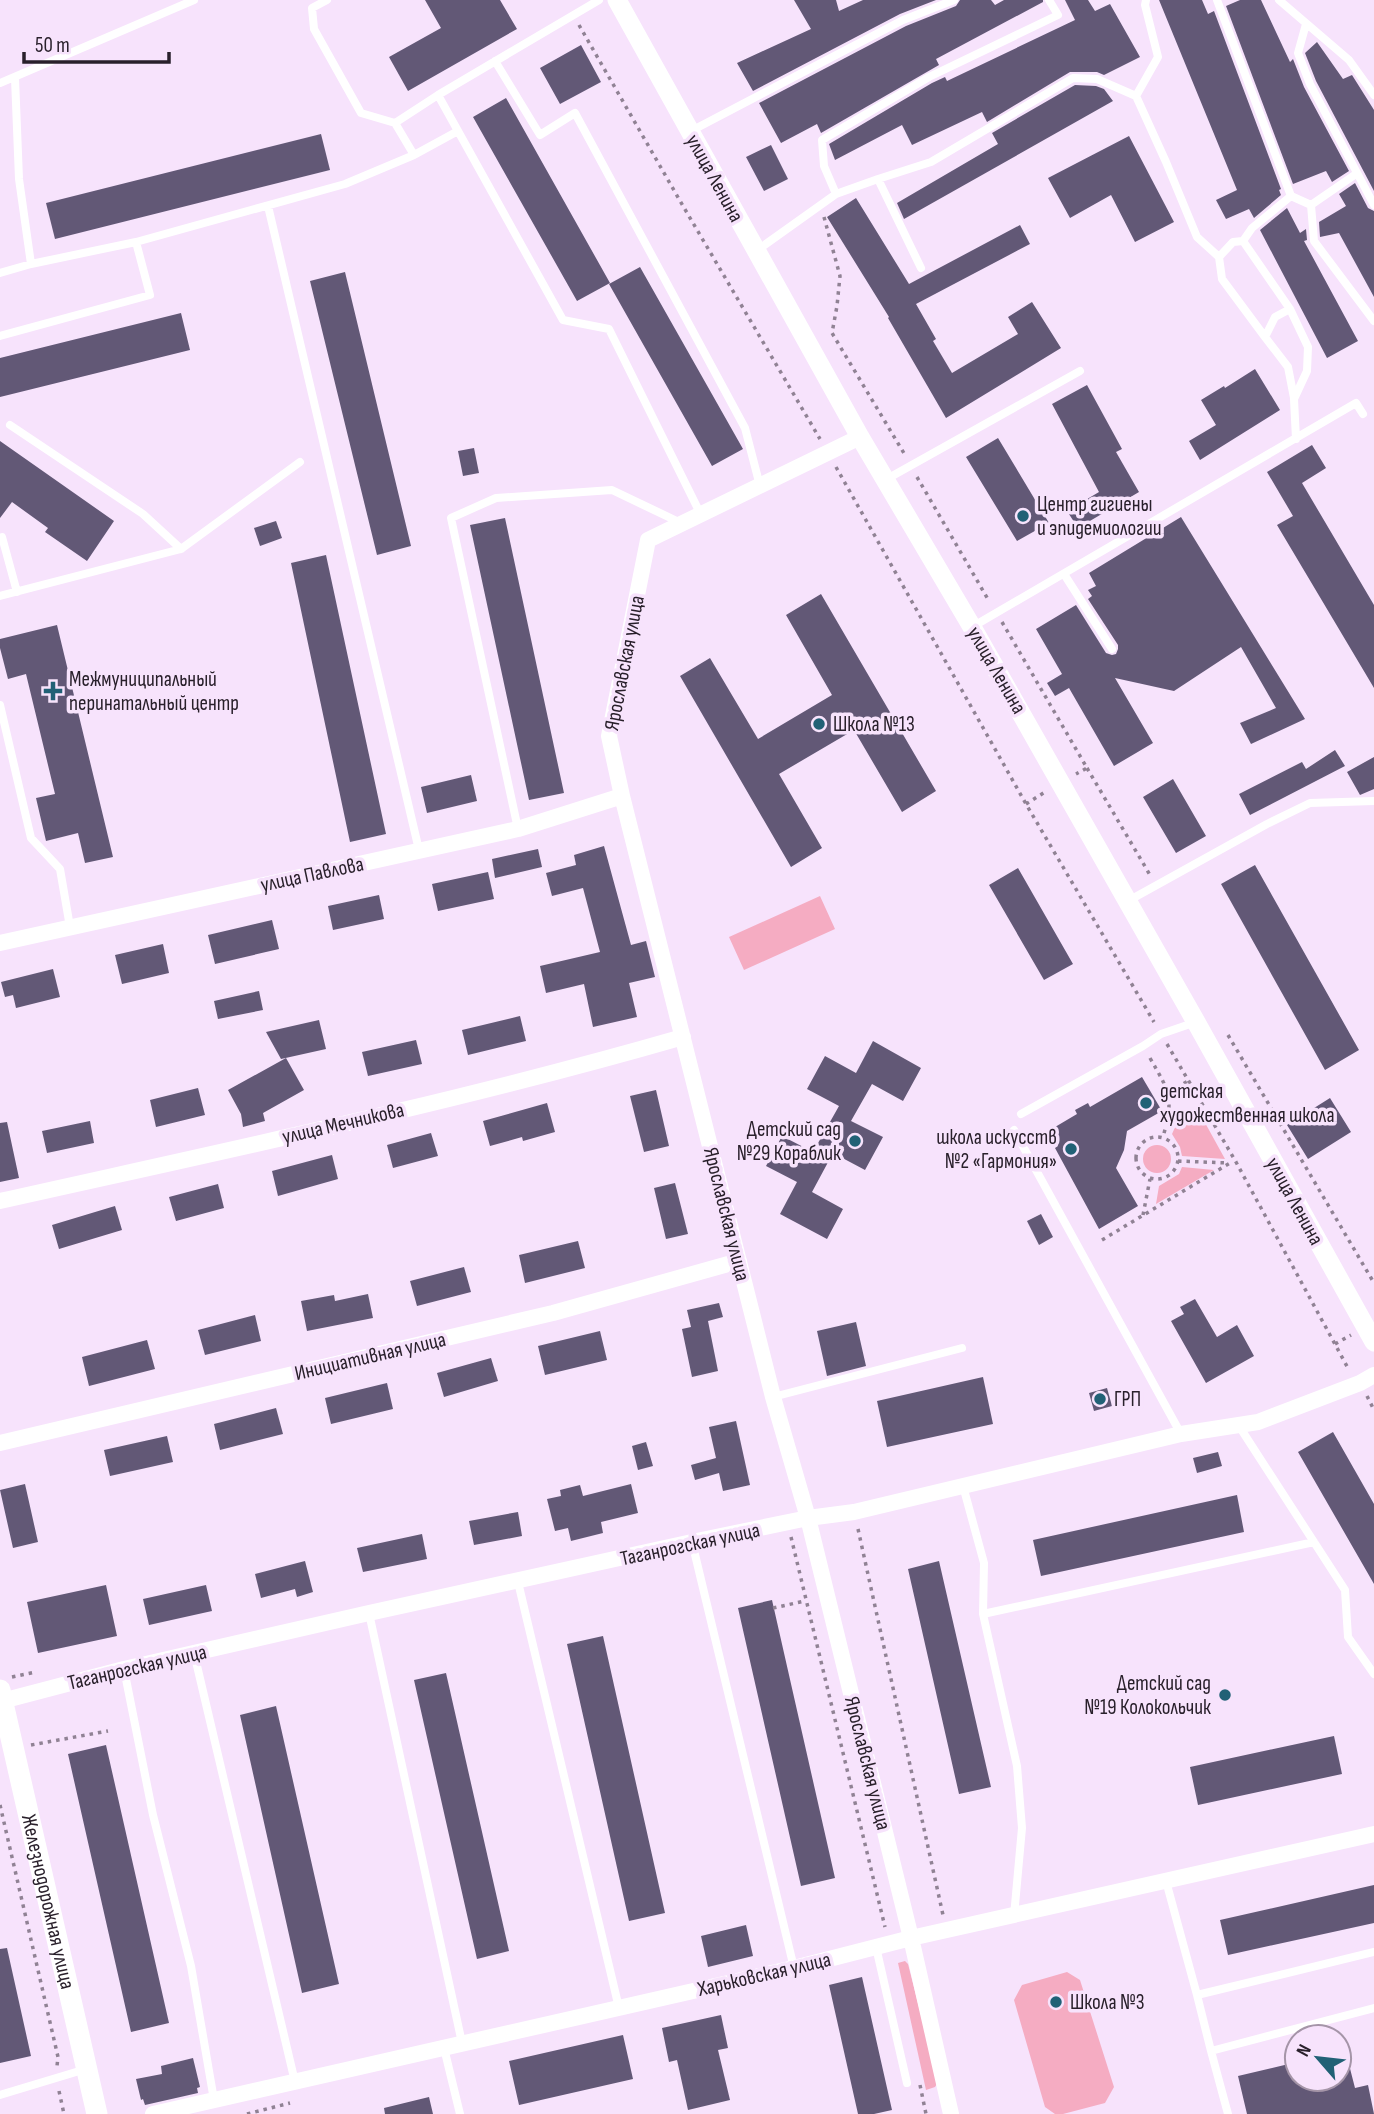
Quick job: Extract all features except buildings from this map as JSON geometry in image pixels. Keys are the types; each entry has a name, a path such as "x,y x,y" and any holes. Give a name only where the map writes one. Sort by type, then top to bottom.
{"main road":[{"name":"Железнодорожная улица","path":"1,1698 97,2114"}],"street":[{"name":"улица Ленина","path":"617,0 860,437 1128,901 1374,1342"},
{"name":"Ярославская улица","path":"860,437 648,540 609,736 773,1397 808,1518 911,1938 951,2114"},
{"name":"улица Павлова","path":"0,943 518,829 622,796"},
{"name":"улица Мечникова","path":"0,1201 294,1135 599,1061 683,1037"},
{"name":"Инициативная улица","path":"0,1443 553,1313 739,1261"},
{"name":"Таганрогская улица","path":"1,1698 692,1542 808,1518 854,1512 1181,1434 1258,1422 1367,1379"},
{"name":"Харьковская улица","path":"153,2114 794,1968 911,1938 1374,1834"}],"lane":[{"path":"0,83 194,0"},
{"path":"327,0 312,8 314,29 361,113 395,123 414,155"},
{"path":"395,123 599,0"},
{"path":"689,132 903,20 954,0"},
{"path":"835,194 824,166 822,140 929,77 1058,15 1049,0"},
{"path":"1136,96 1158,57 1144,5 1146,0"},
{"path":"1217,0 1291,195 1311,205"},
{"path":"1279,0 1349,60 1374,95"},
{"path":"1306,24 1298,53 1310,84 1374,205"},
{"path":"495,61 540,135 575,113 745,428 760,486"},
{"path":"15,78 19,179 31,264"},
{"path":"756,251 835,194 931,162 1073,78 1097,79 1136,96 1197,237 1219,257 1222,279 1287,368 1294,400 1296,439"},
{"path":"438,95 563,320 609,330 701,515"},
{"path":"0,273 136,242 345,184 414,155 458,131"},
{"path":"1311,205 1356,174"},
{"path":"878,179 922,268"},
{"path":"1219,257 1233,242 1243,241 1252,228 1291,195"},
{"path":"1311,205 1314,241 1374,321"},
{"path":"268,206 419,850"},
{"path":"1243,241 1290,309 1308,347 1307,371 1294,400"},
{"path":"0,336 150,295 136,242"},
{"path":"1265,337 1275,317 1290,309"},
{"path":"885,480 1080,371"},
{"path":"972,627 1356,403 1363,414"},
{"path":"10,425 143,514 181,548"},
{"path":"0,596 181,548 300,462"},
{"path":"518,829 450,518 496,498 612,490 683,524"},
{"path":"2,537 17,592"},
{"path":"1064,574 1112,649"},
{"path":"0,705 31,838 60,869 70,927"},
{"path":"1128,901 1310,803 1374,801"},
{"path":"1021,1114 1161,1034 1196,1022"},
{"path":"1014,1130 1181,1434"},
{"path":"773,1397 962,1348"},
{"path":"1239,1425 1345,1590 1348,1637 1374,1674"},
{"path":"963,1486 984,1563 983,1614 1017,1766 1022,1828 1014,1916"},
{"path":"692,1542 794,1968"},
{"path":"983,1614 1314,1542"},
{"path":"518,1582 619,2008"},
{"path":"369,1614 462,2043"},
{"path":"194,1653 295,2082"},
{"path":"124,1669 153,1815 191,1966 214,2100"},
{"path":"1166,1881 1228,2114"},
{"path":"882,1945 907,2084"},
{"path":"1197,1994 1374,1952"},
{"path":"1211,2051 1374,2008"},
{"path":"444,2048 460,2114"},
{"path":"0,2095 86,2069"}],"path":[{"path":"573,15 828,453 1026,804 1236,1162 1339,1352 1367,1379 1374,1410"},
{"path":"821,204 840,276 832,333 1156,886"},
{"path":"1026,804 1087,768"},
{"path":"1225,1031 1374,1283"},
{"path":"1143,1046 1169,1092 1169,1114 1163,1137"},
{"path":"1169,1092 1189,1080"},
{"path":"1163,1137 1171,1142 1177,1151 1178,1161 1175,1170 1168,1177 1159,1180 1141,1174 1135,1157 1138,1147 1144,1141 1163,1137"},
{"path":"1178,1161 1236,1162"},
{"path":"1102,1240 1230,1163"},
{"path":"1143,1215 1150,1179"},
{"path":"854,1512 946,1931"},
{"path":"788,1523 882,1945"},
{"path":"774,1608 827,1595"},
{"path":"13,1748 108,1731"},
{"path":"0,1805 58,2057 56,2077 65,2114"},
{"path":"917,2074 926,2114"}],"shaded area":[{"path":"820,896 835,929 744,970 729,937"},
{"path":"1198,1110 1225,1159 1182,1156 1172,1134 1177,1123"},
{"path":"1157,1145 1167,1149 1171,1159 1167,1169 1157,1173 1147,1169 1143,1159 1147,1149"},
{"path":"1182,1167 1214,1170 1156,1204 1159,1186 1179,1174"},
{"path":"905,1961 908,1964 938,2082 935,2087 926,2090 898,1963"},
{"path":"1067,1972 1080,1980 1114,2087 1105,2103 1055,2114 1045,2107 1014,2000 1022,1985"}],"place":[{"name":"Центр гигиены и эпидемиологии","path":"1023,516"},
{"name":"Межмуниципальный перинатальный центр","path":"53,691"},
{"name":"Школа №13","path":"819,724"},
{"name":"детская художественная школа","path":"1146,1103"},
{"name":"Детский сад №29 Кораблик","path":"855,1141"},
{"name":"школа искусств №2 «Гармония»","path":"1071,1149"},
{"name":"ГРП","path":"1100,1399"},
{"name":"Детский сад №19 Колокольчик","path":"1225,1695"},
{"name":"Школа №3","path":"1056,2002"}]}
